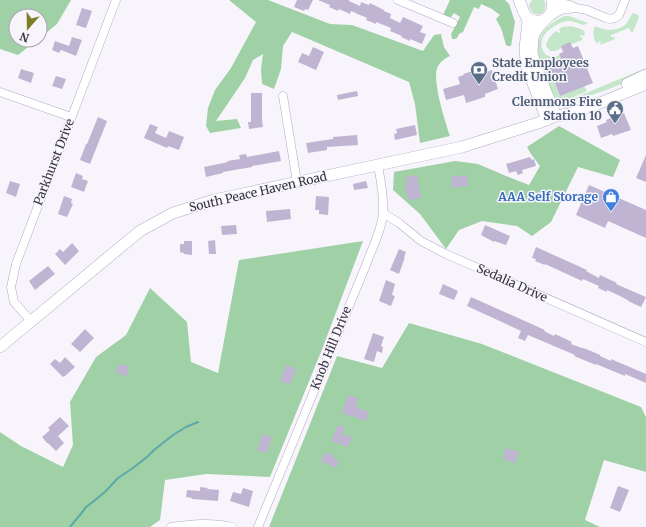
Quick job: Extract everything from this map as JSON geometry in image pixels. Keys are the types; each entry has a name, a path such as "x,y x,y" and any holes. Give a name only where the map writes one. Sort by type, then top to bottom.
{"main road":[{"path":"552,118 532,52 533,37 535,32 553,9 554,0"},
{"path":"523,6 530,19 542,21 547,18"},
{"path":"523,6 528,22 525,48 528,70 552,118"},
{"name":"South Peace Haven Road","path":"552,118 566,110 646,75"},
{"name":"South Peace Haven Road","path":"0,347 140,231 173,213 214,200 462,147 569,114 646,84"}],"street":[{"name":"Parkhurst Drive","path":"31,321 14,302 10,287 16,264 116,0"},
{"path":"398,0 453,24"},
{"path":"554,0 560,3 570,4 576,8"},
{"path":"547,18 561,10 576,8 587,10 611,19 619,15 625,2"},
{"path":"0,92 71,117"},
{"path":"283,96 297,182"},
{"name":"Knob Hill Drive","path":"258,527 369,258 380,227 384,203 378,166"},
{"name":"Sedalia Drive","path":"383,213 421,241 446,254 646,342"},
{"path":"171,527 202,523 232,527"}],"green space":[{"path":"0,0 71,0 57,24 48,31 48,8 8,8 8,48 27,48 18,55 0,49"},
{"path":"229,0 268,0 330,24 352,25 423,51 434,35 441,34 444,47 450,56 443,60 438,66 436,80 437,89 450,136 420,143 415,104 409,82 292,32 283,46 281,69 274,89 262,84 261,69 263,54 253,60 245,78 216,121 237,119 241,128 210,133 206,126 208,108 215,90 231,68 256,22"},
{"path":"450,0 505,0 509,4 515,22 511,46 506,45 501,28 496,19 500,15 481,4 479,9 474,7 463,32 459,34 457,38 452,39 451,34 460,17 454,13 449,18 443,15"},
{"path":"532,0 544,0 545,9 543,12 537,14 531,10 529,5"},
{"path":"633,13 639,17 633,32 631,32 629,28 611,35 611,37 614,37 615,39 600,45 601,42 599,41 597,44 593,35 595,26 607,30 622,27 626,24"},
{"path":"564,16 569,16 588,23 584,25 571,21 565,21 549,30 543,37 541,44 543,52 548,56 556,57 560,55 561,58 547,64 560,96 584,86 587,91 569,99 561,99 552,95 541,66 538,50 538,43 544,30"},
{"path":"571,26 584,31 585,35 580,36 583,38 582,40 555,51 550,51 546,46 547,41 551,36 556,31 559,33 559,29 562,27"},
{"path":"646,68 646,73 627,82 607,90 567,101"},
{"path":"559,126 620,160 613,177 578,167 551,222 532,236 517,226 482,221 459,230 446,249 420,214 393,190 394,172 455,161 478,164 529,185 540,166 527,147"},
{"path":"363,241 321,352 270,477 206,474 165,480 160,520 150,527 0,527 0,432 21,446 63,467 73,445 70,402 96,357 126,335 150,288 187,322 191,362 218,373 239,260"},
{"path":"409,323 482,344 641,407 646,417 646,472 604,460 585,520 600,527 269,527 337,356 382,368"}],"building":[{"path":"297,0 313,0 308,10 305,9 304,11 294,7"},
{"path":"318,0 349,0 360,6 361,2 369,5 370,3 391,14 390,18 400,23 403,17 423,26 420,32 426,34 422,44 410,39 410,41 390,31 391,28 366,20 367,18 351,11 350,14 339,9 338,11 329,7 330,5"},
{"path":"82,8 92,11 86,28 76,25"},
{"path":"72,37 82,40 76,56 61,50 59,53 52,50 55,41 69,46"},
{"path":"570,42 573,48 578,46 593,83 560,96 547,63 561,58 559,54 563,52 561,46"},
{"path":"313,47 324,52 316,70 298,62 302,53 309,56"},
{"path":"21,69 34,73 31,83 18,78"},
{"name":"State Employees Credit Union","path":"492,70 498,89 485,94 485,97 466,103 464,95 446,100 443,89 460,84 458,77 473,71 475,76"},
{"path":"56,76 66,79 62,89 52,86"},
{"path":"357,91 358,96 338,100 337,95"},
{"path":"251,93 262,93 263,127 249,129 248,122 251,122"},
{"name":"Clemmons Fire Station 10","path":"624,113 631,130 601,138 597,126 607,122 606,120"},
{"path":"98,117 107,121 90,164 80,160"},
{"path":"150,124 158,127 155,133 166,138 169,131 184,137 179,150 168,146 167,148 144,138"},
{"path":"415,125 417,135 395,140 394,134 397,133 396,129"},
{"path":"357,135 358,145 327,147 327,150 308,153 306,143 333,139 333,137"},
{"path":"279,151 281,161 223,172 206,177 204,167 240,159 239,155 246,154 247,157"},
{"path":"646,155 646,182 636,178"},
{"path":"530,157 532,160 534,159 536,166 522,170 523,173 518,175 516,171 509,173 506,164"},
{"path":"76,173 83,176 82,179 88,181 84,192 71,187"},
{"path":"417,175 421,198 408,200 405,183 407,183 406,177"},
{"path":"467,175 469,186 452,188 451,177"},
{"path":"10,181 20,184 16,197 6,193"},
{"path":"366,181 368,188 354,190 353,184"},
{"name":"AAA Self Storage","path":"589,185 646,210 646,238 608,221 605,228 576,215"},
{"path":"64,196 72,199 71,203 73,204 67,217 58,214"},
{"path":"316,196 329,197 328,215 319,214 319,210 315,210"},
{"path":"290,209 291,219 267,222 266,211"},
{"path":"236,225 237,234 222,235 221,226"},
{"path":"485,225 510,236 506,245 494,242 481,235"},
{"path":"215,240 216,254 209,254 208,241"},
{"path":"184,241 192,241 192,255 180,252 180,244 184,244"},
{"path":"72,243 79,251 65,265 55,254 60,249 63,252"},
{"path":"536,247 587,270 586,271 599,278 600,275 617,283 616,284 646,297 641,307 607,290 607,292 598,288 599,286 583,279 582,281 535,261 536,259 532,258"},
{"path":"399,249 406,252 399,274 390,270"},
{"path":"48,266 55,274 35,290 29,281"},
{"path":"386,280 395,284 392,295 395,296 391,306 379,301"},
{"path":"443,284 458,291 454,300 439,294"},
{"path":"471,297 545,330 544,331 554,336 555,334 572,342 571,344 646,374 646,383 625,374 625,376 596,365 528,335 525,341 518,338 521,331 467,306"},
{"path":"85,329 94,338 80,352 71,344"},
{"path":"373,333 384,337 381,346 383,347 382,353 377,351 374,362 364,359"},
{"path":"65,357 75,367 63,377 50,364 55,359 60,363"},
{"path":"118,364 129,366 127,376 116,373"},
{"path":"286,365 296,369 290,385 280,381"},
{"path":"348,395 359,398 356,407 369,412 366,421 342,413"},
{"path":"60,417 69,426 58,436 64,443 56,451 42,437 50,430 48,428"},
{"path":"338,425 345,427 342,434 352,437 348,447 331,441"},
{"path":"263,434 272,437 267,453 257,450"},
{"path":"506,448 519,452 515,463 503,459"},
{"path":"325,452 334,456 334,458 339,461 336,468 321,461"},
{"path":"618,486 629,490 620,512 610,508"},
{"path":"200,487 219,490 218,501 192,499 186,497 187,490 200,491"},
{"path":"243,488 253,491 249,507 230,501 233,492 241,494"}],"waterway":[{"path":"70,527 85,508 105,492 118,478 133,468 173,435 198,422"}],"place":[{"name":"State Employees Credit Union","path":"479,85"},
{"name":"Clemmons Fire Station 10","path":"615,124"},
{"name":"AAA Self Storage","path":"611,212"}]}
